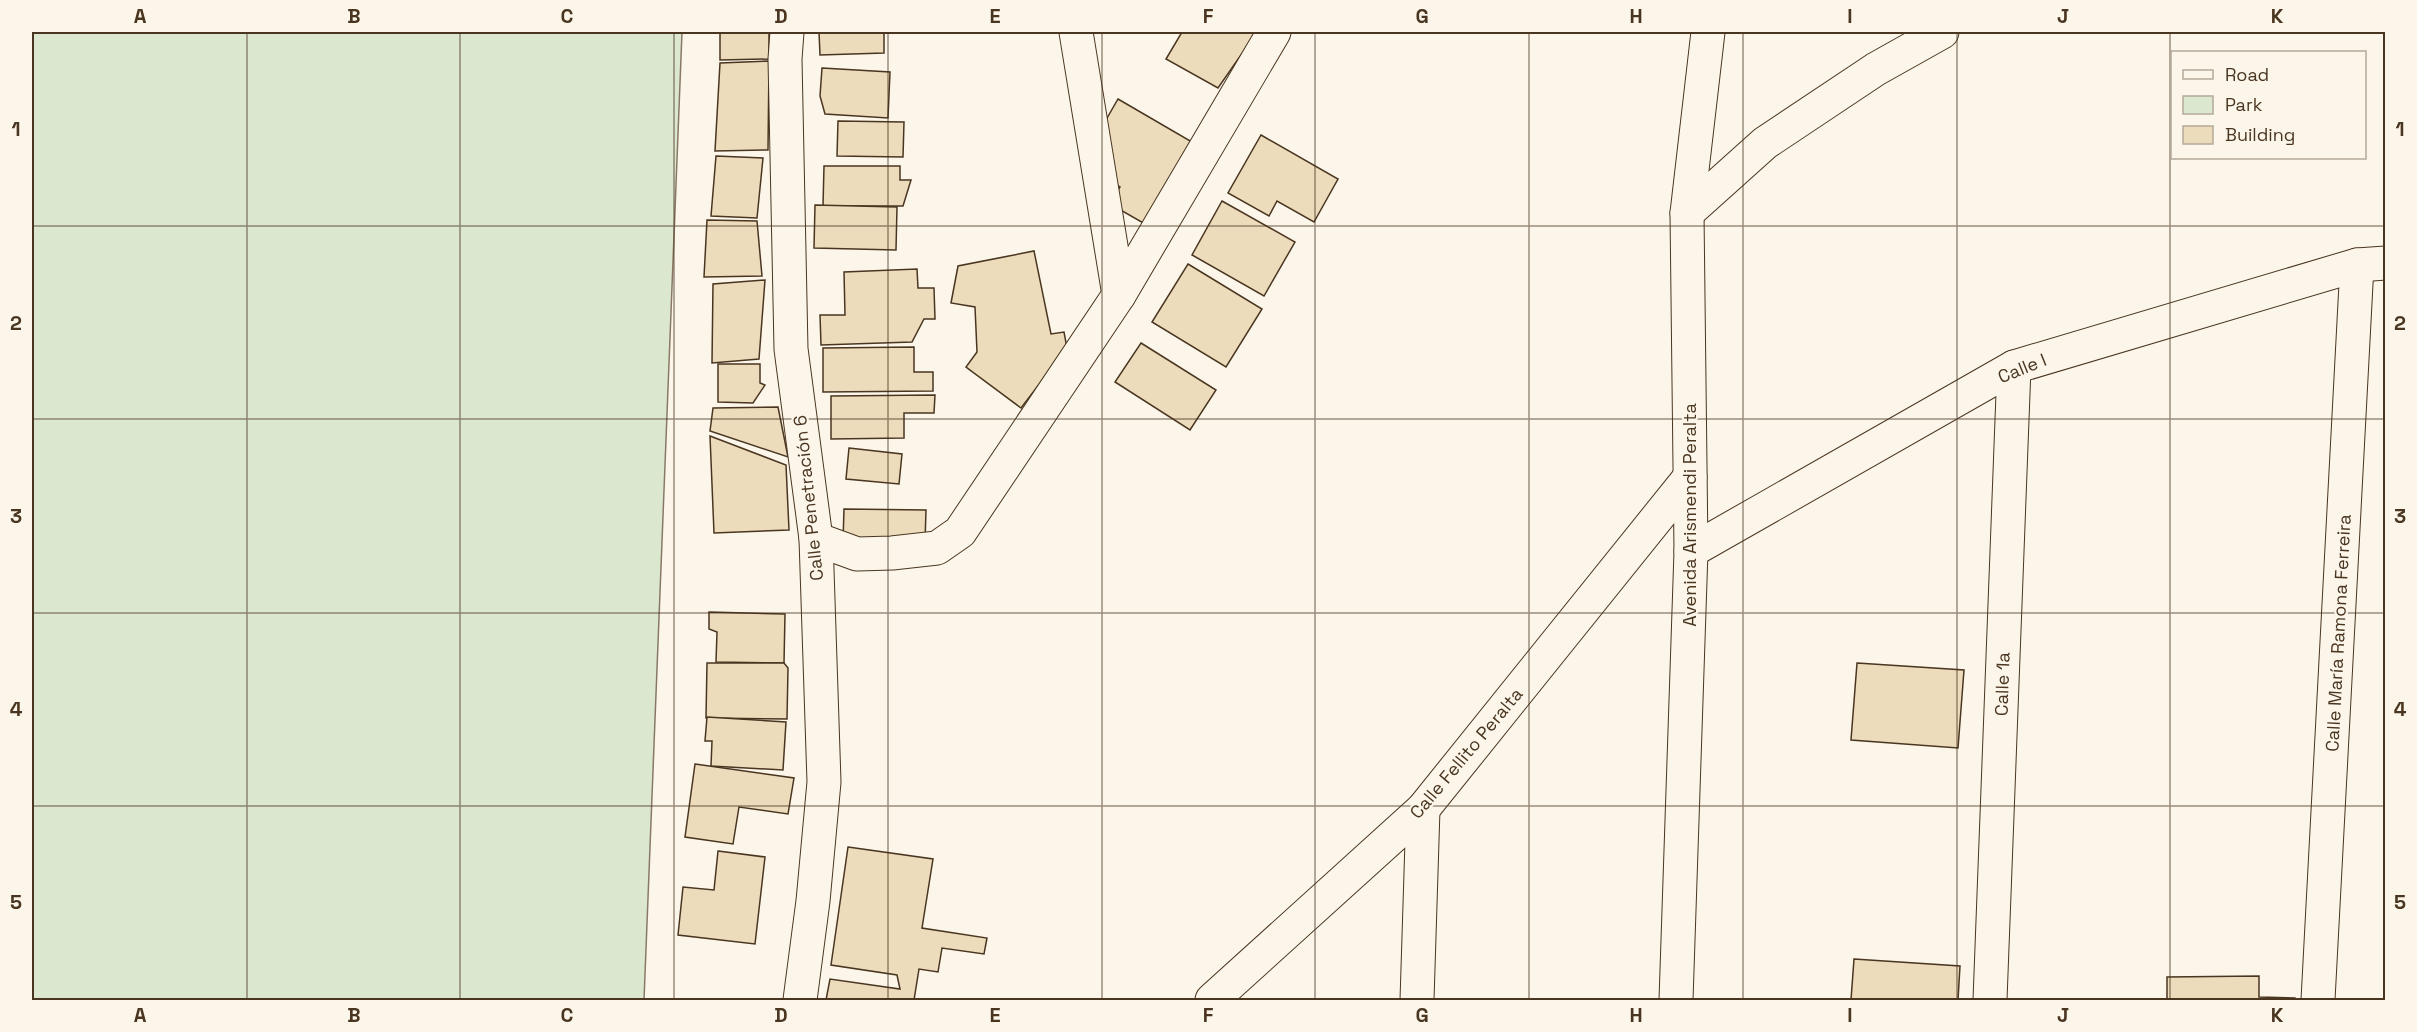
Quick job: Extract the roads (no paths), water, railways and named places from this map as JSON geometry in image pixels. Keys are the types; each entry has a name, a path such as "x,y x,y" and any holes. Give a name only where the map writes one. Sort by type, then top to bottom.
{"street":[{"name":"Calle Penetración 6","path":"787,32 785,59 791,349 816,539 824,782 813,902 800,1000"},
{"path":"1076,32 1119,295"},
{"path":"816,539 856,554 892,553 937,548 960,532 1119,295 1274,32"},
{"name":"Avenida Arismendi Peralta","path":"1676,1000 1691,551 1687,213 1708,32"},
{"path":"1687,213 1765,143 1876,69 1942,32"},
{"name":"Calle I","path":"1691,551 2014,367 2371,264"},
{"name":"Calle María Ramona Ferreira","path":"2318,1000 2371,264"},
{"name":"Calle 1a","path":"1990,1000 2014,367"},
{"name":"Calle Fellito Peralta","path":"1212,1000 1423,809 1690,477"},
{"path":"1417,1000 1423,809"}]}
